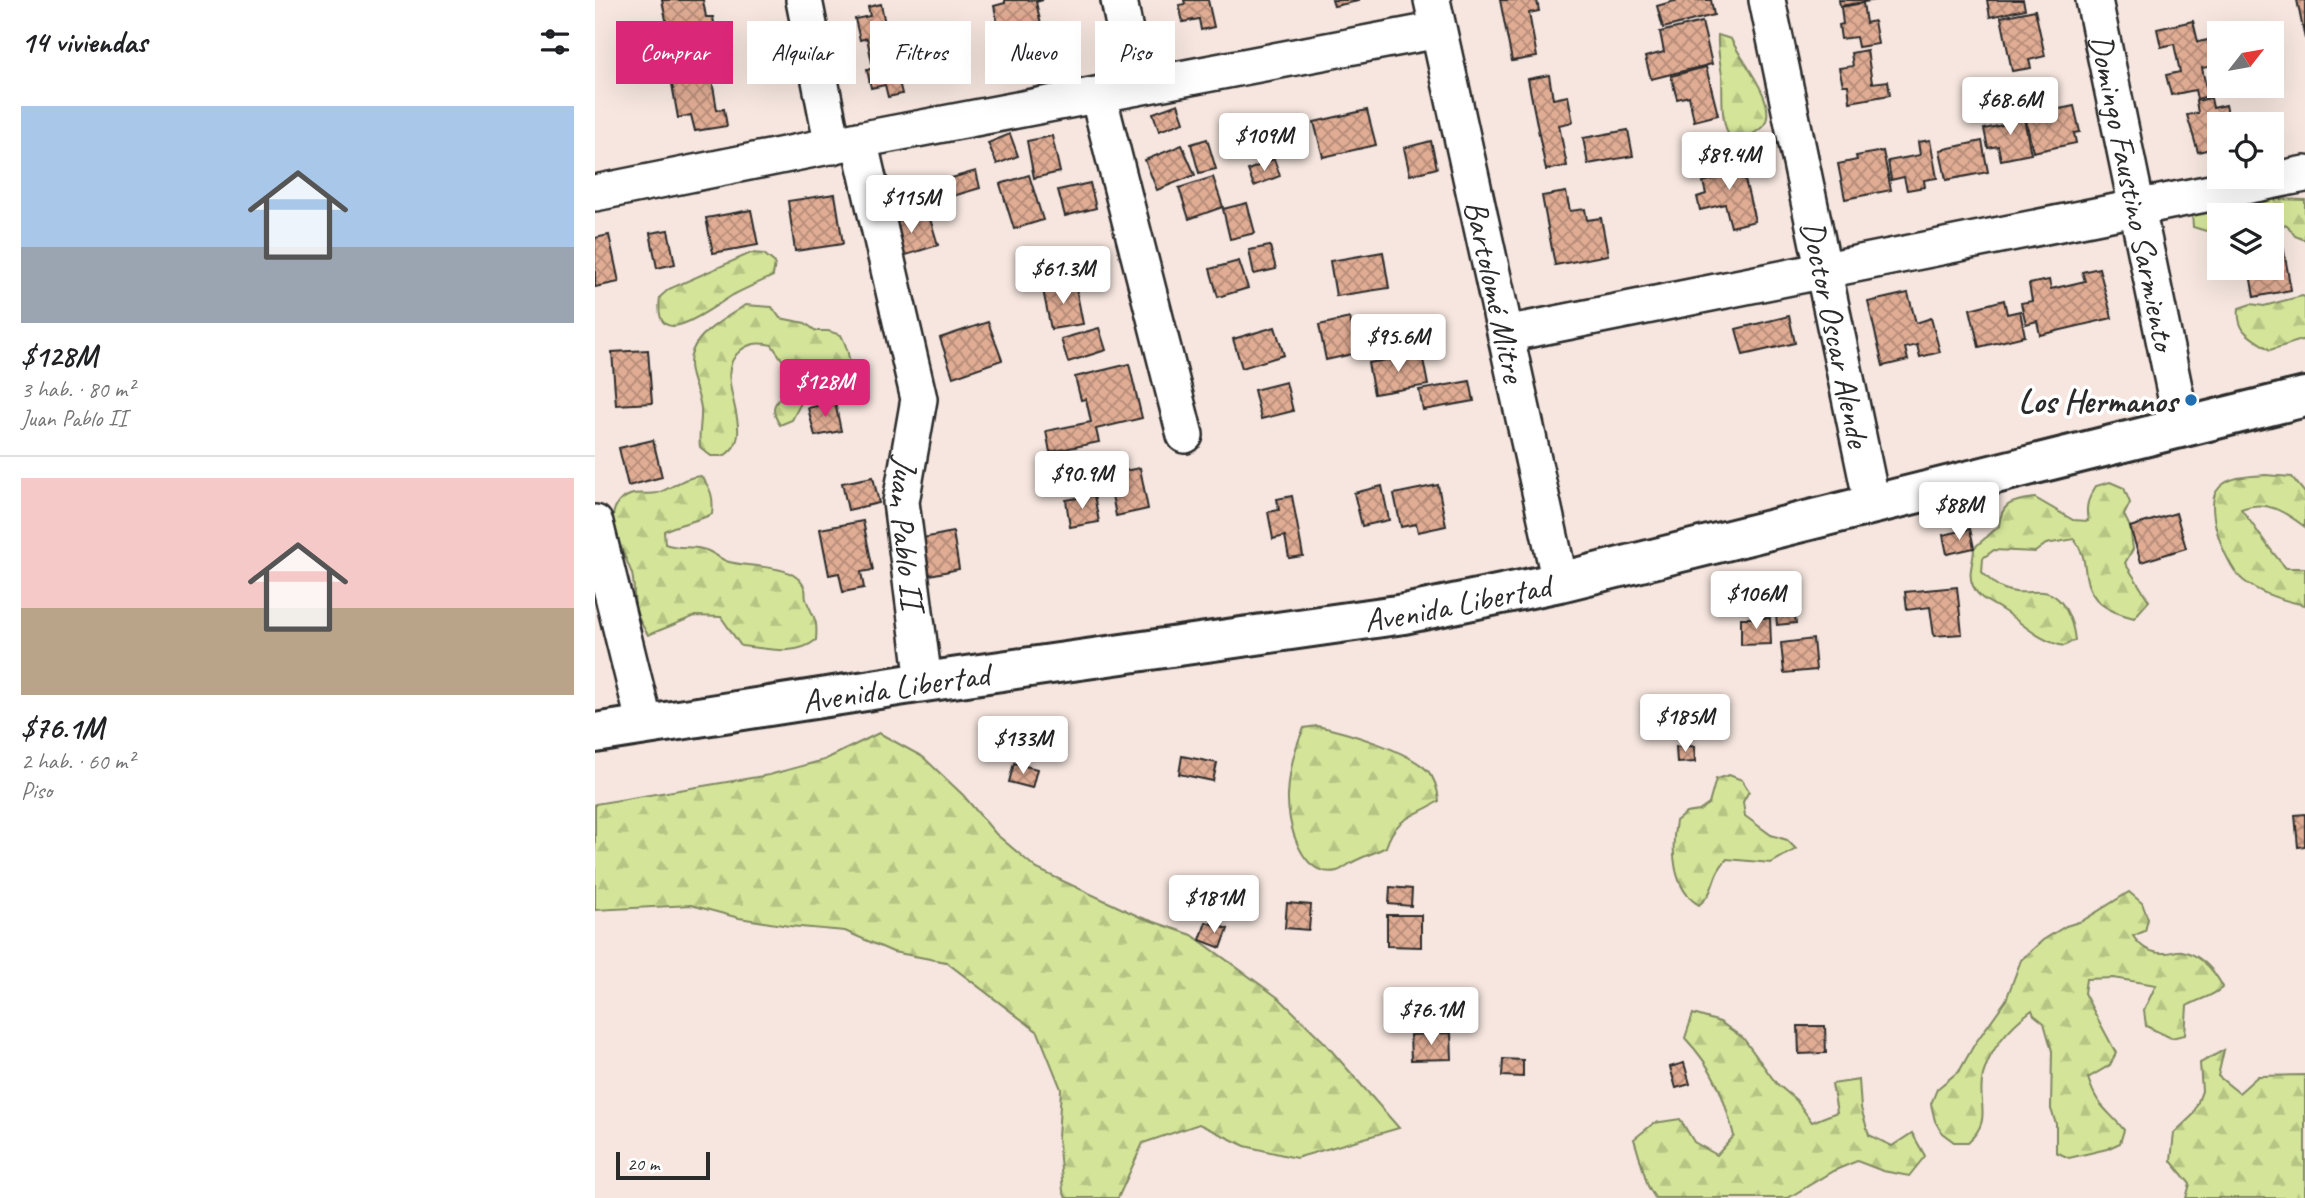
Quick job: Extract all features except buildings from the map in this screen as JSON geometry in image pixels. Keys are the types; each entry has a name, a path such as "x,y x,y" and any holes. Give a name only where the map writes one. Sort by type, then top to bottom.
{"main road":[{"name":"Avenida Libertad","path":"595,733 924,682 1404,614 1560,582 2305,397"}],"street":[{"name":"Juan Pablo II","path":"804,0 919,399 901,502 924,682"},
{"path":"1119,0 1136,87"},
{"name":"Doctor Oscar Alende","path":"1767,0 1872,503"},
{"name":"Domingo Faustino Sarmiento","path":"2094,0 2182,426"},
{"path":"595,193 1136,87 1435,15"},
{"name":"Bartolomé Mitre","path":"1435,15 1560,582"},
{"path":"1098,95 1185,435"},
{"path":"1506,334 2305,174"},
{"path":"595,523 645,725"}],"green space":[{"path":"1718,35 1731,39 1757,81 1766,105 1764,125 1741,141 1729,136 1724,121"},
{"path":"2252,194 2305,200 2305,240 2295,236 2284,225 2284,203 2224,203"},
{"path":"2207,208 2207,231 2193,227 2192,213"},
{"path":"751,253 764,254 775,263 773,276 733,295 686,323 674,326 665,324 660,315 660,297 669,289"},
{"path":"2305,297 2305,339 2270,350 2251,338 2240,323 2239,308 2251,304 2264,306"},
{"path":"745,305 772,307 780,318 805,323 816,331 841,335 847,348 849,372 845,385 804,397 792,420 780,425 775,416 775,405 790,380 784,362 772,345 756,344 745,347 734,358 729,379 738,424 737,441 724,456 711,456 700,447 701,409 690,360 693,350 706,332"},
{"path":"2265,475 2292,477 2305,493 2305,527 2283,512 2267,506 2241,509 2286,568 2305,568 2305,605 2273,596 2244,581 2237,575 2219,540 2213,501 2220,486 2232,480"},
{"path":"701,476 711,494 712,514 664,531 665,544 697,548 726,561 791,574 800,580 805,589 806,599 816,622 816,640 790,650 741,646 721,617 695,616 648,635 636,611 632,574 615,530 614,509 630,495 657,493 689,478"},
{"path":"2110,482 2124,488 2130,503 2124,515 2130,527 2133,549 2125,563 2149,601 2134,618 2117,613 2097,600 2088,585 2083,557 2074,539 2046,544 2035,552 1994,550 1983,558 1982,572 1995,584 2009,591 2043,592 2057,598 2070,617 2075,640 2064,646 2046,640 1979,595 1971,577 1974,548 1999,526 2005,507 2014,502 2035,498 2073,520 2088,521 2087,507 2093,491 2096,486"},
{"path":"1317,726 1359,737 1406,756 1428,771 1435,782 1439,797 1439,801 1401,823 1386,847 1337,871 1325,871 1305,858 1294,834 1288,807 1297,744 1304,728"},
{"path":"879,733 923,757 963,795 996,834 1037,869 1140,917 1192,935 1280,999 1323,1041 1399,1128 1296,1158 1245,1146 1199,1124 1143,1143 1118,1198 1066,1198 1058,1138 1061,1089 1038,1032 946,962 893,952 845,931 739,918 691,905 595,910 595,804 769,775 824,760"},
{"path":"1729,775 1742,780 1749,791 1743,802 1745,816 1771,835 1787,840 1796,849 1771,863 1727,859 1718,871 1709,894 1699,905 1683,889 1675,868 1676,821 1686,813 1699,811 1709,804 1716,779"},
{"path":"2129,892 2142,903 2148,919 2145,931 2133,936 2139,944 2156,952 2180,951 2196,956 2211,969 2223,987 2187,1006 2185,1035 2171,1038 2146,1026 2144,1010 2156,985 2113,978 2086,979 2084,993 2116,1053 2110,1065 2088,1078 2099,1102 2124,1130 2120,1143 2069,1158 2056,1152 2056,1124 2051,1109 2052,1051 2044,1023 2032,1010 2002,1038 1986,1065 1981,1085 1982,1118 1976,1134 1968,1142 1954,1142 1942,1133 1935,1121 1931,1104 1937,1089 1960,1070 2006,1000 2021,960 2043,940 2066,926 2082,921"},
{"path":"1693,1014 1720,1022 1743,1038 1776,1083 1796,1100 1812,1122 1837,1112 1832,1084 1859,1080 1861,1108 1869,1135 1892,1146 1912,1133 1925,1156 1909,1176 1883,1171 1857,1161 1833,1171 1788,1198 1655,1198 1648,1186 1634,1139 1654,1123 1680,1119 1694,1142 1717,1155 1734,1136 1717,1083 1704,1061 1685,1038"},
{"path":"2224,1050 2218,1076 2239,1093 2258,1076 2305,1075 2305,1198 2186,1198 2190,1184 2171,1161 2174,1133 2193,1115 2202,1091 2200,1063"}],"place":[{"name":"Los Hermanos","path":"2191,400"}]}
